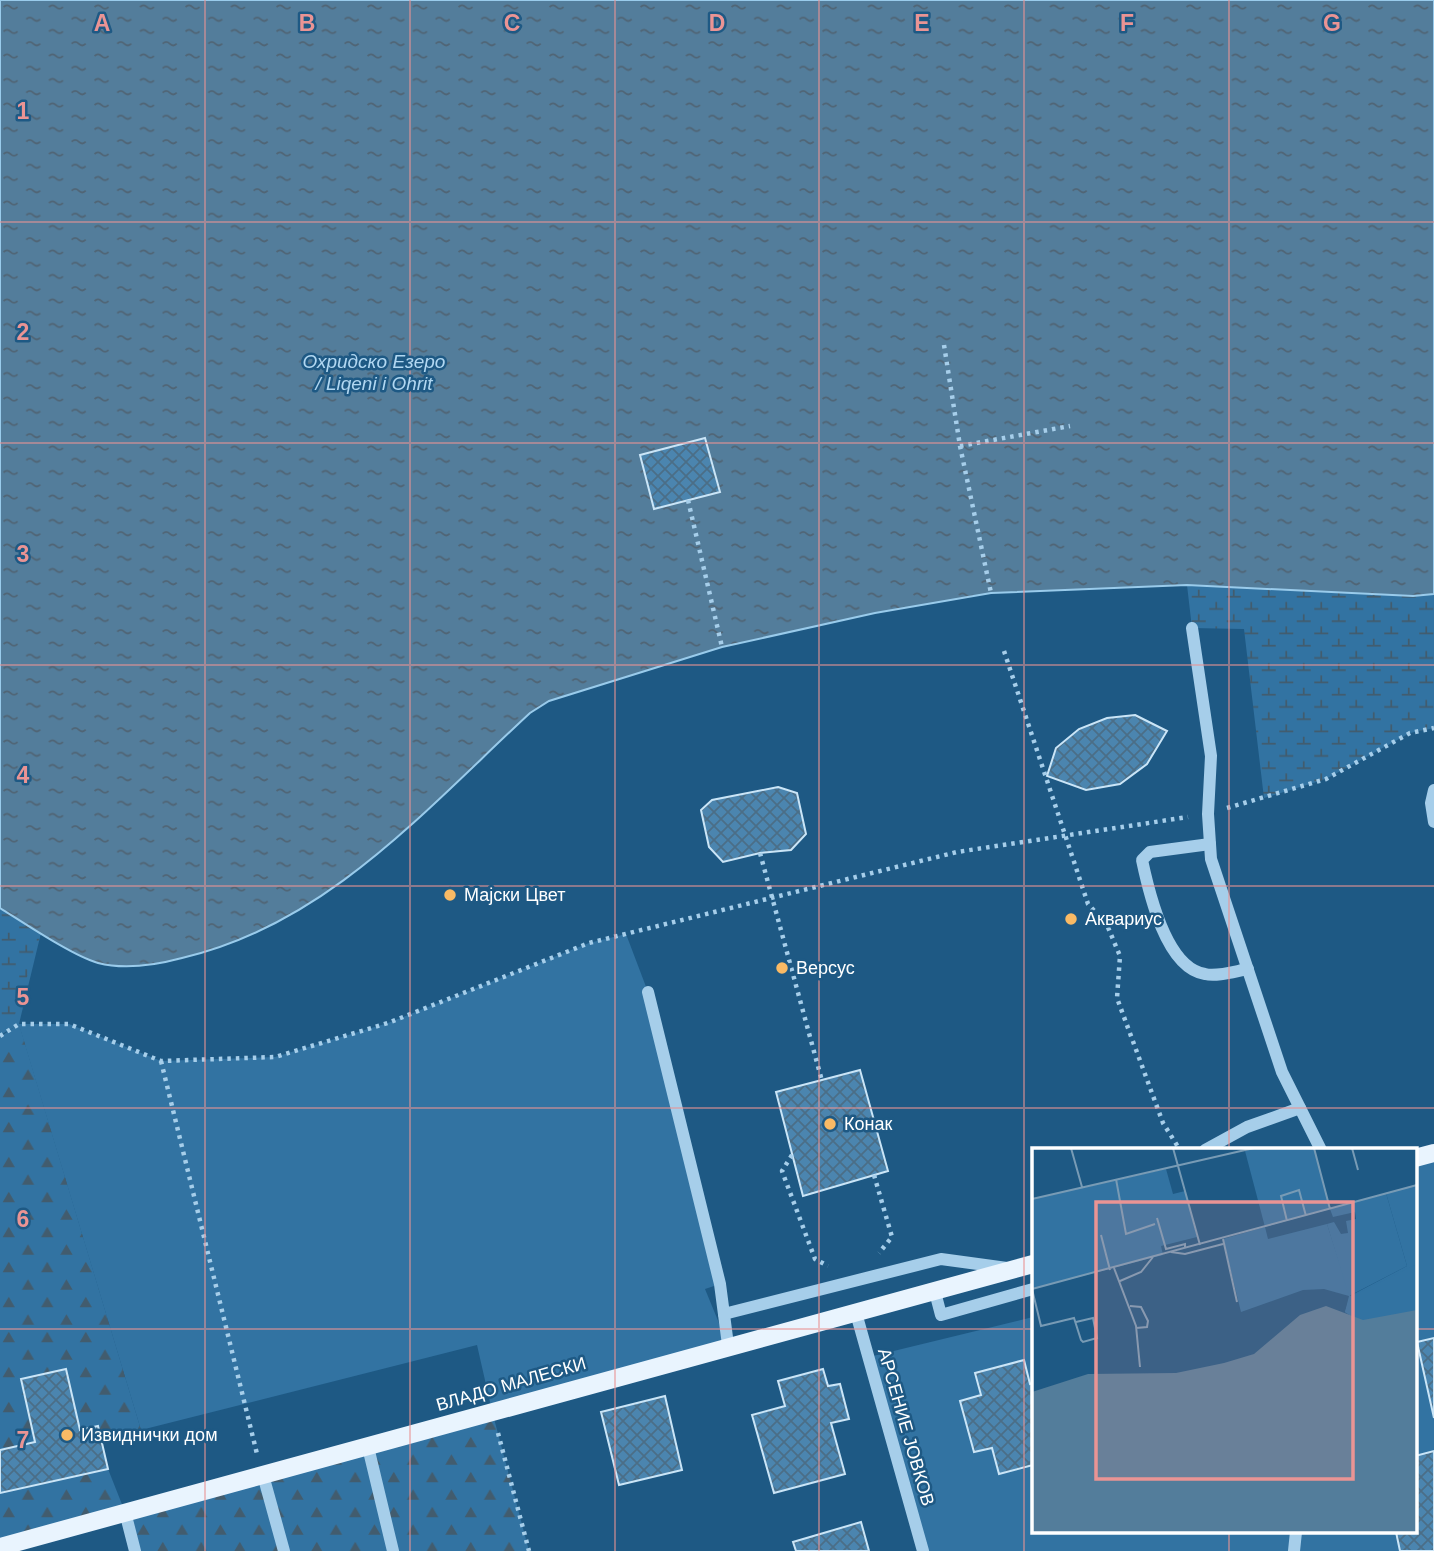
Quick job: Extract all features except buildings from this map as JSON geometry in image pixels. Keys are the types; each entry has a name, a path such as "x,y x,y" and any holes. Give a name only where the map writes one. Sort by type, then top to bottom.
{"main road":[{"path":"1416,1158 1434,1153"},
{"name":"ВЛАДО МАЛЕСКИ","path":"0,1547 728,1345 936,1292 1032,1264"}],"street":[{"path":"1192,628 1212,756 1208,814 1211,859 1282,1072 1320,1148"},
{"path":"1434,790 1431,803 1434,822"},
{"path":"1210,844 1150,852 1142,860 1147,883 1163,931 1184,966 1205,975 1248,969"},
{"path":"648,992 720,1284 728,1345"},
{"path":"1209,1148 1247,1127 1300,1108"},
{"path":"724,1314 941,1259 1014,1269"},
{"path":"936,1292 941,1315 1032,1289"},
{"name":"АРСЕНИЕ ЈОВКОВ","path":"856,1313 923,1551"},
{"path":"368,1447 393,1551"},
{"path":"263,1475 284,1551"},
{"path":"125,1512 135,1551"}],"path":[{"path":"944,345 960,446 991,593"},
{"path":"960,446 1070,426"},
{"path":"688,500 722,647"},
{"path":"1004,651 1088,904 1107,925 1120,956 1117,998 1163,1123 1179,1148"},
{"path":"0,1036 19,1024 69,1024 161,1061 275,1057 388,1023 589,943 957,852 1208,814 1326,779 1410,733 1434,728"},
{"path":"760,853 822,1082"},
{"path":"161,1061 263,1475"},
{"path":"792,1155 782,1171 815,1259 856,1282 892,1237 874,1175"},
{"path":"492,1411 529,1551"}],"green space":[{"path":"1434,0 1434,728 1410,733 1326,779 1264,798 1244,629 1192,628 1187,585"},
{"path":"0,908 41,933 19,1024 69,1024 161,1061 275,1057 388,1023 589,943 626,934 648,992 720,1284 705,1289 728,1345 492,1411 477,1345 141,1430 19,1025 0,1035"},
{"path":"0,908 41,933 13,1021 0,1029"},
{"path":"19,1024 141,1430 101,1440 98,1426 80,1430 66,1369 35,1442 0,1450 0,1037"},
{"path":"1434,1153 1434,1551 923,1551 869,1357 1032,1317 1032,1534 1416,1534 1416,1158"},
{"path":"492,1411 529,1551 135,1551 125,1513 0,1547 0,1493 108,1469 125,1512"}],"water":[{"name":"Охридско Езеро / Liqeni i Ohrit","path":"0,0 1434,0 1434,594 1413,596 1187,585 991,593 875,613 722,647 549,701 530,713 371,859 328,891 282,919 234,942 162,963 119,966 88,959 49,939 0,908"}],"place":[{"name":"Мајски Цвет","path":"450,895"},
{"name":"Аквариус","path":"1071,919"},
{"name":"Версус","path":"782,968"},
{"name":"Конак","path":"830,1124"},
{"name":"Извиднички дом","path":"67,1435"}]}
